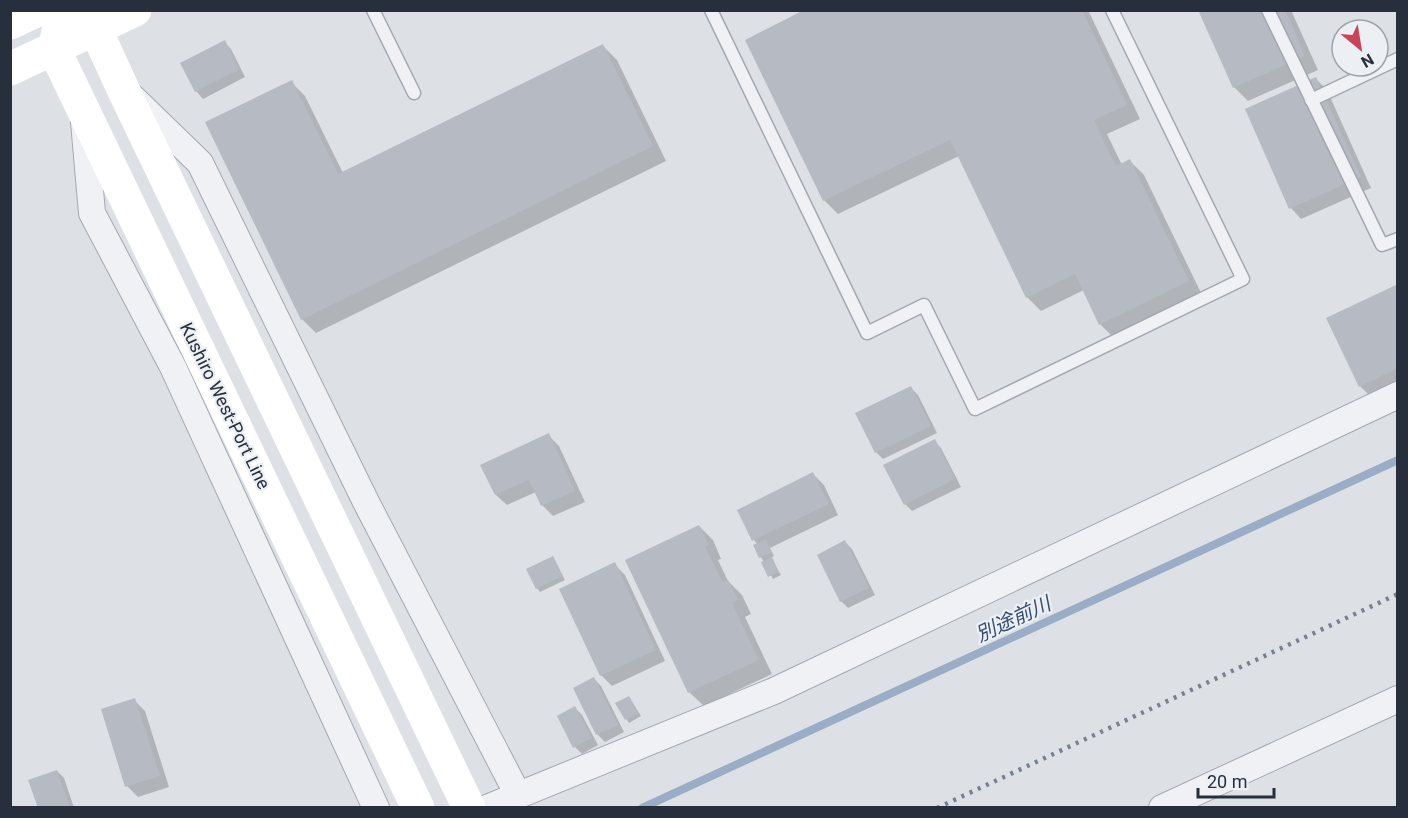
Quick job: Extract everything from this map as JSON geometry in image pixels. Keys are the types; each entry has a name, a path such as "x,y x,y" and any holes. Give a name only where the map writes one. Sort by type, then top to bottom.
{"main road":[{"path":"10,23 38,10"},
{"path":"54,49 63,10"},
{"path":"10,69 54,49 87,20 135,10"},
{"path":"87,20 123,89 462,793"},
{"name":"Kushiro West-Port Line","path":"54,49 416,803"}],"street":[{"path":"123,89 200,163 366,502 518,795"},
{"path":"82,106 92,213 173,367 376,807"},
{"path":"487,807 774,691 1398,395"},
{"path":"1162,807 1398,699"}],"lane":[{"path":"373,10 414,93"},
{"path":"711,10 867,333 924,305 975,409 1243,279 1112,10"},
{"path":"1268,10 1382,245 1398,239"},
{"path":"1311,100 1398,59"}],"building":[{"path":"804,10 1082,10 1127,105 1094,120 1116,166 1130,159 1189,281 1099,325 1075,274 1026,298 950,140 823,201 745,40"},
{"path":"1198,10 1285,10 1305,56 1233,88"},
{"path":"225,40 239,70 195,92 180,63"},
{"path":"603,44 653,146 301,320 205,122 292,80 338,174"},
{"path":"1316,77 1361,177 1289,209 1245,109"},
{"path":"1398,284 1398,368 1359,387 1326,318"},
{"path":"911,386 931,426 875,453 855,413"},
{"path":"549,433 575,491 541,506 529,480 495,495 480,465"},
{"path":"935,439 955,479 904,505 883,465"},
{"path":"813,472 829,504 752,541 737,510"},
{"path":"699,525 709,545 705,546 722,582 728,580 738,600 732,603 759,660 688,693 625,560"},
{"path":"766,539 772,553 759,558 753,545"},
{"path":"845,540 869,588 840,602 817,555"},
{"path":"553,556 563,576 536,589 526,569"},
{"path":"772,557 779,572 768,577 761,562"},
{"path":"615,562 656,650 600,676 559,589"},
{"path":"594,677 618,725 596,735 573,688"},
{"path":"629,696 639,713 625,720 615,703"},
{"path":"135,698 160,776 125,787 101,709"},
{"path":"575,706 592,738 573,748 557,716"},
{"path":"57,770 70,808 38,808 28,780"}],"waterway":[{"name":"別途前川","path":"642,808 1398,460"}],"railway":[{"path":"937,808 1398,594"}]}
